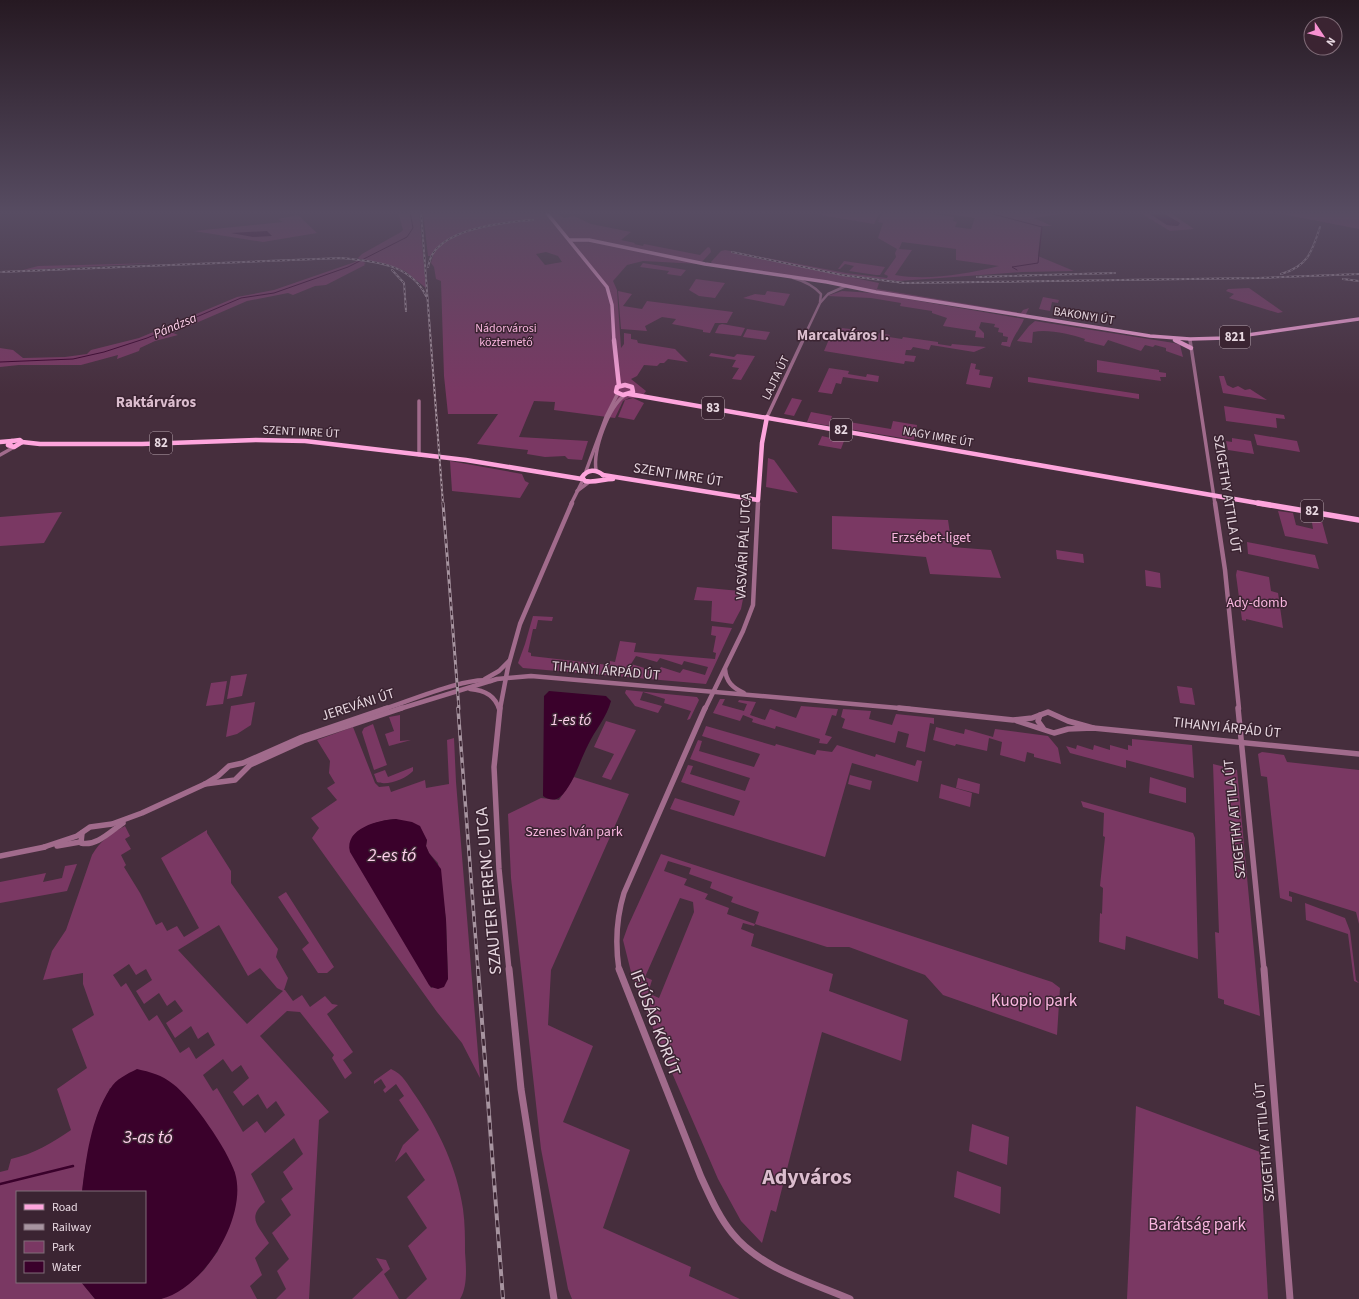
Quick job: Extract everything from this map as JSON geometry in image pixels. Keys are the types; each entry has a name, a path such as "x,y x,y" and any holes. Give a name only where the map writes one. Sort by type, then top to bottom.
{"main road":[{"path":"597,273 610,295 619,386 616,389 618,393"},
{"name":"BAKONYI ÚT","path":"761,273 1060,323 1170,338 1190,339 1238,337 1359,319"},
{"path":"1170,338 1191,348"},
{"name":"83","path":"617,374 634,390"},
{"path":"619,386 627,385"},
{"path":"627,394 634,390"},
{"name":"NAGY IMRE ÚT","path":"634,390 659,398"},
{"name":"83","path":"618,393 627,394"},
{"name":"NAGY IMRE ÚT","path":"627,394 659,398 1213,494"},
{"name":"VASVÁRI PÁL UTCA","path":"758,500 764,431 767,417"},
{"name":"82","path":"18,440 19,445 8,446 0,443 18,440"},
{"path":"8,446 12,441"},
{"name":"SZENT IMRE ÚT","path":"19,445 305,441 466,460 580,479"},
{"path":"580,479 587,470 596,470 602,477"},
{"name":"82","path":"580,479 594,483 602,477"},
{"name":"SZENT IMRE ÚT","path":"602,477 619,478 758,500"},
{"name":"82","path":"1213,494 1359,520"}],"street":[{"path":"791,277 809,284 816,289 821,294 820,302"},
{"name":"LAJTA ÚT","path":"767,417 820,302 828,294 846,286"},
{"name":"SZIGETHY ATTILA ÚT","path":"1190,339 1225,570 1270,1032 1290,1299"},
{"path":"587,470 606,418 618,393"},
{"path":"596,470 595,462 609,417 616,403 627,394"},
{"path":"419,401 419,455"},
{"path":"0,454 19,445"},
{"path":"0,454 8,446"},
{"name":"SZAUTER FERENC UTCA","path":"554,1299 521,1089 499,869 494,767 499,712 510,659 524,612 576,492 580,479"},
{"name":"SZAUTER FERENC UTCA","path":"576,492 589,482"},
{"name":"VASVÁRI PÁL UTCA","path":"713,691 743,631 753,605 758,500"},
{"path":"484,679 499,672 510,659"},
{"name":"TIHANYI ÁRPÁD ÚT","path":"725,666 726,677 730,684 739,691 753,696"},
{"name":"TIHANYI ÁRPÁD ÚT","path":"460,690 486,684 491,680 556,678 713,691 1013,720 1026,719 1048,712 1058,715 1068,721 1093,728"},
{"name":"JEREVÁNI ÚT","path":"0,856 44,847 80,842 88,845 96,842 111,829 205,784 229,766 339,724 453,687 484,679 491,680"},
{"path":"460,690 486,692 496,701 499,712"},
{"name":"JEREVÁNI ÚT","path":"205,784 235,780 250,765 299,743 460,690"},
{"name":"IFJÚSÁG KÖRÚT","path":"713,691 625,889 619,907 614,933 619,971 702,1178 727,1227 739,1241 772,1266 850,1299"},
{"path":"1040,715 1039,723 1046,730"},
{"path":"1058,715 1065,723 1062,731"},
{"name":"TIHANYI ÁRPÁD ÚT","path":"1013,720 1054,733 1068,729 1093,728 1241,741 1359,754"},
{"path":"236,764 241,767 242,772"},
{"path":"221,773 223,781"},
{"name":"JEREVÁNI ÚT","path":"44,847 72,838 90,827 102,826 142,813"},
{"path":"102,826 104,830 102,837"},
{"path":"80,842 82,833"}],"green space":[{"path":"324,273 350,273 326,285 315,286 293,295 288,293 247,301 173,333 178,335 155,341 140,348 139,351 117,359 118,355 81,365 19,365 0,367 0,348 13,350 23,358 65,357 87,354 91,350 139,338 237,297 274,290"},
{"path":"407,273 425,273 426,288"},
{"name":"Nádorvárosi köztemető","path":"435,273 620,273 613,281 617,290 621,348 624,344 624,333 631,334 631,339 637,340 638,343 675,349 688,362 668,359 664,363 660,363 657,366 644,365 637,376 631,379 646,391 641,398 629,398 623,401 615,418 554,410 555,402 534,401 519,437 588,441 582,460 568,459 565,456 545,457 527,454 528,450 477,444 498,414 448,414 444,376 441,281 436,279"},
{"path":"668,273 684,273 681,276 667,274"},
{"path":"764,273 828,273 879,283 877,289 1021,313 1023,310 1029,308 1025,316"},
{"path":"833,273 887,278 888,276 884,274 885,273 897,273 895,275 908,277 934,277 969,273 1014,273 899,281"},
{"path":"860,273 881,273 880,275"},
{"path":"696,279 725,283 715,298 699,296 689,290"},
{"path":"1249,288 1283,312 1278,313 1229,298 1234,294 1226,291 1228,289"},
{"path":"618,291 632,294 623,306 642,309 647,301 733,312 727,323 715,323 710,333 703,332 703,330 672,324 676,319 662,317 645,326 647,331 621,329"},
{"path":"767,291 790,294 784,306 743,298 755,294 765,295"},
{"path":"842,291 873,293 1024,319 1010,347 1001,345 1002,342 1007,342 1008,337 1003,336 1003,333 998,332 999,328 994,327 995,324 981,322 979,328 984,333 984,338 975,337 976,331 943,326 947,318 932,313 932,311 900,306 901,303 871,298 827,296"},
{"path":"1043,297 1059,300 1058,303 1052,302 1050,311 1039,309"},
{"path":"1035,321 1174,343 1180,345 1183,357 1166,351 1166,348 1155,345 1153,347 1145,345 1141,351 1108,340 1104,346 1084,341 1085,339 1079,337 1052,332 1033,332 1032,343 1017,341"},
{"path":"722,324 745,328 741,336 715,333 719,325"},
{"path":"842,328 866,331 865,334 878,336 879,333 890,335 889,337 902,339 903,337 938,342 938,344 951,346 952,344 986,347 974,352 931,345 929,350 913,347 911,350 906,350 905,355 916,356 914,362 905,361 904,364 824,351 833,330 840,331"},
{"path":"747,329 770,332 766,340 743,337"},
{"path":"711,353 734,357 737,354 755,356 741,380 732,379 739,368 732,367 736,360 709,356"},
{"path":"1097,360 1159,370 1159,372 1166,373 1166,377 1160,377 1161,381 1097,372"},
{"path":"971,363 976,364 975,369 980,370 979,375 993,377 990,388 966,384"},
{"path":"829,368 849,371 848,374 866,377 867,374 879,376 878,382 843,377 841,384 836,383 832,394 818,392"},
{"path":"1219,376 1224,376 1227,385 1233,388 1238,386 1245,390 1250,389 1267,400 1223,393"},
{"path":"1028,377 1139,394 1139,399 1028,382"},
{"path":"633,398 644,403 634,420 618,417 625,400"},
{"path":"792,398 802,400 794,416 784,414"},
{"path":"1224,406 1284,415 1285,419 1276,418 1277,428 1226,421"},
{"path":"811,412 832,416 831,419 891,429 893,421 917,425 914,440 807,422"},
{"path":"1254,434 1297,441 1300,452 1257,445"},
{"path":"822,436 844,441 841,449 818,445"},
{"path":"1232,438 1251,441 1254,454 1228,450 1226,441 1232,442"},
{"path":"768,458 774,460 798,493 766,487"},
{"path":"450,461 522,474 525,481 529,483 520,498 452,491"},
{"path":"1278,511 1293,513 1296,525 1313,529 1311,516 1321,518 1328,544 1285,536"},
{"path":"62,512 44,543 0,546 0,517"},
{"name":"Erzsébet-liget","path":"832,516 948,520 952,547 991,550 1001,578 930,574 926,557 832,549"},
{"path":"1247,542 1315,555 1319,569 1248,554"},
{"path":"1056,550 1083,554 1084,563 1057,559"},
{"path":"1145,570 1160,573 1161,588 1146,586"},
{"name":"Ady-domb","path":"1237,570 1269,577 1271,591 1278,593 1283,628 1246,619 1246,621 1242,620 1236,575"},
{"path":"697,587 740,591 744,594 741,609 733,624 711,621 712,601 694,600"},
{"path":"533,616 553,617 552,621 538,620 536,629 533,629 528,652 531,653 531,656 609,665 610,661 615,662 620,641 636,643 634,652 715,659 716,653 713,652 716,636 711,635 712,626 732,628 706,684 523,668 518,663","holes":["636,656 657,662 660,658 682,665 684,661 708,667 705,675 683,669 680,673 661,667 658,672 631,664"]},
{"path":"247,674 242,696 227,699 231,676"},
{"path":"227,681 223,704 206,706 211,683"},
{"path":"1177,686 1192,688 1195,705 1180,703"},
{"path":"626,690 697,697 699,700 690,719 687,720 691,711 664,703 665,699 643,692 640,700 662,706 658,713 635,706 625,693"},
{"path":"720,699 725,699 722,705 744,711 747,704 738,702 739,700 756,702 750,715 765,720 770,709 796,718 801,706 838,709 836,716 832,715 825,735 832,737 827,744 819,743 820,739 776,726 775,729 752,722 753,719 743,715 740,721 713,713"},
{"path":"255,702 251,725 237,734 226,737 231,706"},
{"path":"843,709 871,711 869,719 892,725 896,714 934,718 934,724 930,723 925,752 906,747 909,734 898,731 895,743 842,728 845,719 841,717"},
{"path":"400,715 400,741 411,740 389,746 385,734 394,731 389,717"},
{"path":"606,721 636,730 611,780 602,777 614,754 594,747"},
{"path":"373,724 387,765 374,770 362,732 364,728"},
{"path":"706,726 775,746 776,744 815,755 817,750 832,752 837,745 875,757 876,754 915,766 917,760 922,761 918,782 852,763 825,857 670,809 675,798 734,816 740,801 681,782 688,765 693,766 690,774 745,791 750,778 690,759 698,740 702,741 699,751 754,767 760,754 702,736"},
{"path":"353,727 375,783 379,787 389,786 391,792 425,780 426,788 449,784 447,740 454,738 456,782 480,1078 462,1043 437,1012 312,838 319,828 311,818 337,800 327,788 335,783 329,773 330,761 317,740","holes":["396,819 427,840 426,846 429,853 438,863 446,920 448,979 431,988 353,836 373,824"]},
{"path":"936,727 964,734 965,729 993,737 995,729 1048,736 1058,748 1061,764 1034,757 1034,754 1027,752 1025,762 1000,755 1002,742 989,738 987,751 956,744 955,746 933,740"},
{"path":"1132,739 1192,745 1194,778 1126,760 1126,768 1070,753 1066,746 1076,749 1077,745 1093,750 1094,745 1110,750 1110,745 1128,750 1128,745 1132,746"},
{"path":"1262,752 1284,755 1287,762 1359,770 1359,924 1356,912 1289,891 1289,896 1292,897 1292,902 1280,898 1267,777 1261,776 1258,754"},
{"path":"1213,764 1237,770 1260,1016 1224,1004 1224,1000 1218,998 1215,932 1219,933"},
{"path":"413,767 413,771 406,777 386,783 377,782 374,774 385,770 388,777"},
{"path":"850,775 872,781 870,790 848,784"},
{"name":"Szenes Iván park","path":"574,777 629,794 551,970 548,1025 593,1046 563,1122 630,1150 603,1228 691,1267 689,1276 740,1299 572,1299 568,1289 541,1149 511,878 508,814 541,798 559,800"},
{"path":"1150,777 1186,788 1186,803 1149,793"},
{"path":"958,778 980,784 979,794 956,788"},
{"path":"941,784 972,793 970,807 939,798"},
{"path":"1081,801 1193,833 1195,838 1198,959 1126,936 1125,950 1099,942 1103,888 1100,886 1105,837 1103,836 1104,813 1083,807"},
{"path":"125,826 130,836 125,839 131,849 121,855 126,865 124,867 140,893 156,925 162,922 167,931 177,926 184,937 199,928 161,858 207,830 207,833 231,871 231,883 278,949 276,957 288,978 284,990 293,1001 302,995 310,1007 325,996 332,1004 338,1005 327,1014 353,1052 343,1060 352,1073 345,1079 332,1058 334,1055 300,1012 287,1011 260,1036 329,1112 319,1120 309,1299 276,1299 286,1289 277,1271 289,1259 272,1233 291,1215 281,1199 293,1189 283,1172 303,1154 294,1138 251,1174 265,1202 256,1213 256,1222 269,1243 255,1258 262,1275 250,1286 257,1299 161,1299 188,1284 204,1270 218,1251 235,1173 221,1146 110,1088 97,1116 86,1163 82,1191 16,1191 16,1283 82,1283 95,1299 0,1299 0,1172 8,1170 11,1159 42,1148 71,1130 57,1089 87,1068 72,1029 94,1015 83,984 83,973 43,980 52,951 66,930 92,855 102,842","holes":["219,925 248,976 260,968 277,988 283,991 247,1024 178,950","129,964 136,975 146,969 152,980 136,991 144,1004 159,993 167,1006 175,1000 183,1011 166,1023 175,1038 191,1026 198,1039 208,1032 215,1045 196,1059 189,1047 180,1053 157,1015 149,1021 126,983 121,987 113,975","223,1059 232,1072 241,1065 249,1078 233,1092 243,1106 258,1094 267,1109 276,1101 285,1115 265,1133 257,1121 243,1132 217,1088 213,1091 203,1075"]},
{"name":"Kuopio park","path":"661,854 1052,982 1060,988 1057,1035 943,995 925,975 849,947 827,947 755,924 754,926 743,923 741,929 754,934 751,946 833,974 829,991 908,1020 901,1061 822,1032 776,1212 771,1210 762,1243 741,1221 718,1179 656,1036 631,972 623,940","holes":["668,861 691,868 689,874 712,882 710,888 733,897 731,902 759,912 755,924 727,914 729,908 705,899 708,894 684,885 687,879 664,871","680,898 693,902 694,912 659,998 648,993 652,980 645,977"]},
{"path":"77,864 67,891 0,903 0,882 46,873 43,882 62,878 65,866"},
{"path":"286,892 334,967 327,973 318,973 302,949 309,943 278,897"},
{"path":"1305,903 1345,918 1350,931 1356,980 1359,983 1354,981 1348,934 1306,920"},
{"path":"391,1069 405,1080 424,1108 452,1164 464,1214 465,1230 466,1270 463,1294 460,1299 406,1299 427,1279 408,1246 427,1228 407,1197 425,1180 406,1152 395,1162 403,1145 419,1130 399,1100 404,1096 396,1084 385,1093 383,1090 386,1087 381,1079 374,1084 374,1081"},
{"name":"Barátság park","path":"1136,1106 1260,1152 1268,1299 1127,1299"},
{"path":"972,1124 1009,1137 1007,1165 969,1151"},
{"path":"957,1171 1001,1187 1000,1214 954,1197"},
{"path":"376,1258 386,1260 390,1269 384,1274 399,1299 352,1299 383,1270"}],"water":[{"name":"1-es tó","path":"549,691 606,696 611,701 607,713 591,739 569,786 560,797 554,799 549,799 543,796 544,696"},
{"name":"2-es tó","path":"396,819 412,822 420,826 427,840 426,846 429,853 441,869 446,920 448,979 444,987 438,989 429,985 350,852 352,837 357,831 381,821"},
{"name":"3-as tó","path":"137,1069 160,1076 173,1084 199,1112 225,1151 235,1173 237,1190 235,1209 229,1229 219,1248 207,1266 193,1281 177,1292 161,1299 95,1299 82,1283 146,1283 146,1191 82,1191 90,1139 98,1113 110,1089 115,1082"}],"waterway":[{"name":"Pándzsa","path":"0,362 73,359 104,352 147,338 241,298 274,293 332,273"},
{"path":"0,1184 73,1166"}],"railway":[{"path":"394,273 404,283 406,311"},
{"path":"404,273 419,285 426,296"},
{"path":"426,273 443,504"},
{"path":"831,273 904,283 1258,278 1359,274"},
{"path":"977,277 1115,273"},
{"path":"1281,274 1285,273"},
{"path":"1343,279 1359,281"},
{"path":"443,503 459,709"},
{"path":"458,708 478,970"},
{"path":"478,969 503,1299"}],"district":[{"name":"Marcalváros I.","path":"843,335"},
{"name":"Raktárváros","path":"156,402"},
{"name":"Adyváros","path":"807,1177"}]}
